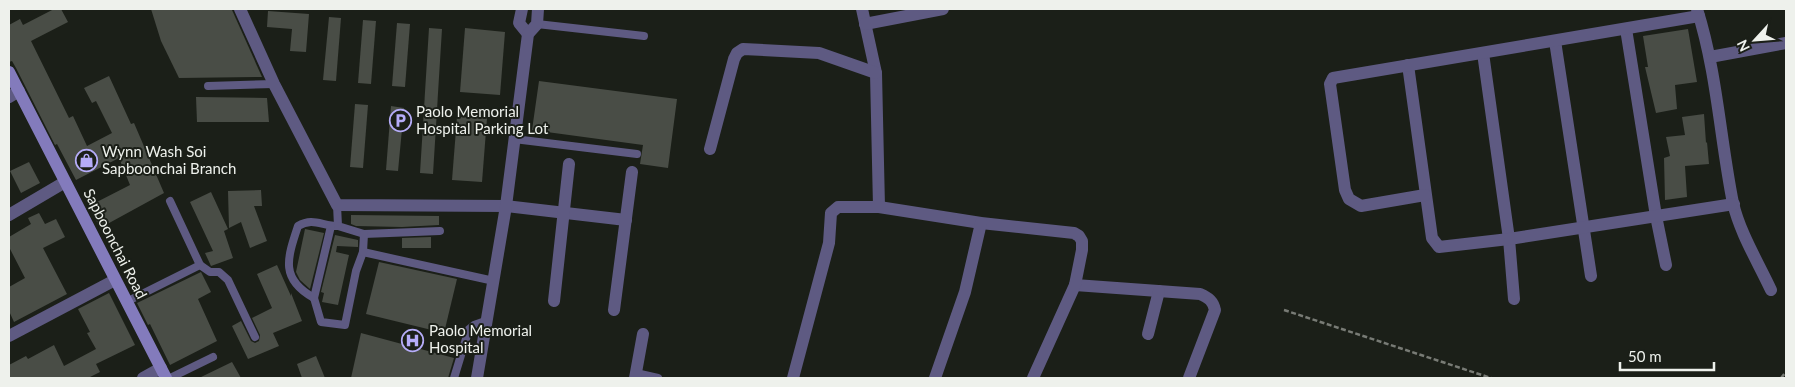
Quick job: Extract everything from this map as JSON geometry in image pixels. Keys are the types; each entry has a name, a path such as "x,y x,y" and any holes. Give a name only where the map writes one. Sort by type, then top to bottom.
{"street":[{"path":"240,9 274,84 337,205 506,206 626,220"},
{"path":"522,9 519,23 532,29"},
{"path":"477,378 506,206 514,139 532,29 538,9"},
{"path":"862,9 876,73 879,207"},
{"path":"865,24 943,9"},
{"path":"1425,195 1361,206 1349,199 1345,190 1330,84 1333,78 1626,29 1698,13 1710,57 1734,204 1743,232 1771,290"},
{"path":"1626,29 1656,216 1666,265"},
{"path":"1555,41 1591,276"},
{"path":"1710,57 1786,43"},
{"path":"710,149 734,59 737,53 743,49 819,53 876,73"},
{"path":"1483,53 1509,240 1514,299"},
{"path":"1408,65 1432,238 1439,247 1509,240 1734,204"},
{"name":"Sapboonchai Road","path":"9,72 14,94 65,182 163,373"},
{"path":"554,301 569,164"},
{"path":"614,310 632,172"},
{"path":"9,215 65,182"},
{"path":"793,378 829,243 831,213 838,207 879,207 981,223 1074,232 1079,236 1082,241 1082,250 1076,285 1033,378"},
{"path":"935,378 965,292 981,223"},
{"path":"9,336 115,280"},
{"path":"1076,285 1200,294 1208,297 1213,303 1215,310 1188,378"},
{"path":"1148,334 1159,291"},
{"path":"636,376 643,334"},
{"path":"143,378 163,373"}],"lane":[{"path":"532,29 644,36"},
{"path":"208,86 274,84"},
{"path":"514,139 637,154"},
{"path":"170,202 200,266 210,272 219,272 228,280 255,337"},
{"path":"337,205 335,226 314,298 321,322 345,325 356,271 363,252 364,234"},
{"path":"314,298 302,291 289,273 290,258 298,226 306,222 319,222 364,234 440,231"},
{"path":"363,252 494,281"},
{"path":"126,302 200,266"},
{"path":"454,378 469,329 474,324 488,320"},
{"path":"170,378 213,356"},
{"path":"636,376 658,378"}],"path":[{"path":"1284,310 1491,378"},
{"path":"1781,378 1786,372"}],"building":[{"path":"54,9 61,9 68,22 31,41 69,118 73,116 87,146 112,133 96,101 92,103 84,88 109,76 131,124 134,123 164,193 100,228 89,206 130,185 119,158 76,180 57,144 55,145 16,68 12,61 9,62 9,25 20,19 23,25"},
{"path":"151,9 232,10 262,77 179,78 161,41"},
{"path":"268,11 309,14 306,52 290,51 292,29 267,27"},
{"path":"329,17 341,18 336,81 323,80"},
{"path":"363,20 376,21 371,84 358,83"},
{"path":"397,23 410,24 405,87 392,86"},
{"path":"429,28 442,29 433,174 420,173"},
{"path":"465,28 505,32 500,95 460,92"},
{"path":"1688,29 1697,82 1675,85 1677,109 1656,113 1645,67 1648,67 1643,36"},
{"path":"539,81 677,99 668,168 640,164 643,145 532,130"},
{"path":"196,97 267,98 269,122 197,122"},
{"path":"355,104 368,105 363,168 350,167"},
{"path":"391,106 404,108 398,171 386,170"},
{"path":"1704,114 1709,164 1685,166 1687,197 1665,200 1664,158 1670,156 1666,137 1685,135 1682,117"},
{"path":"457,117 487,118 482,182 452,180"},
{"path":"29,162 40,183 21,193 10,171"},
{"path":"261,190 262,206 254,206 267,241 250,248 241,222 229,228 228,191"},
{"path":"211,192 228,229 224,231 233,258 211,266 205,253 213,251 190,202"},
{"path":"39,213 45,224 56,219 65,237 43,248 67,294 14,322 9,311 9,287 25,278 9,247 9,237 31,224 28,218"},
{"path":"351,215 439,216 439,225 402,227 356,226 351,224"},
{"path":"305,229 324,233 310,289 300,280 296,272"},
{"path":"335,235 358,240 358,247 337,246 336,252 349,255 338,305 322,302 324,293 321,292"},
{"path":"431,237 431,248 402,248 402,238"},
{"path":"379,262 457,279 444,333 366,314"},
{"path":"277,265 302,321 273,333 279,346 248,359 232,326 241,321 251,341 255,343 259,341 260,335 252,318 272,308 257,274"},
{"path":"201,272 211,292 198,299 217,341 170,365 150,324 148,325 137,303"},
{"path":"109,293 135,345 96,364 100,372 88,378 9,378 9,365 26,356 28,359 54,345 64,366 96,349 87,333 90,332 78,309"},
{"path":"361,333 454,358 448,378 351,378"},
{"path":"316,356 325,378 302,378 297,364"},
{"path":"232,362 241,378 199,378"}],"place":[{"name":"Paolo Memorial Hospital Parking Lot","path":"400,121"},
{"name":"Wynn Wash Soi Sapboonchai Branch","path":"86,161"},
{"name":"Paolo Memorial Hospital","path":"413,340"}]}
